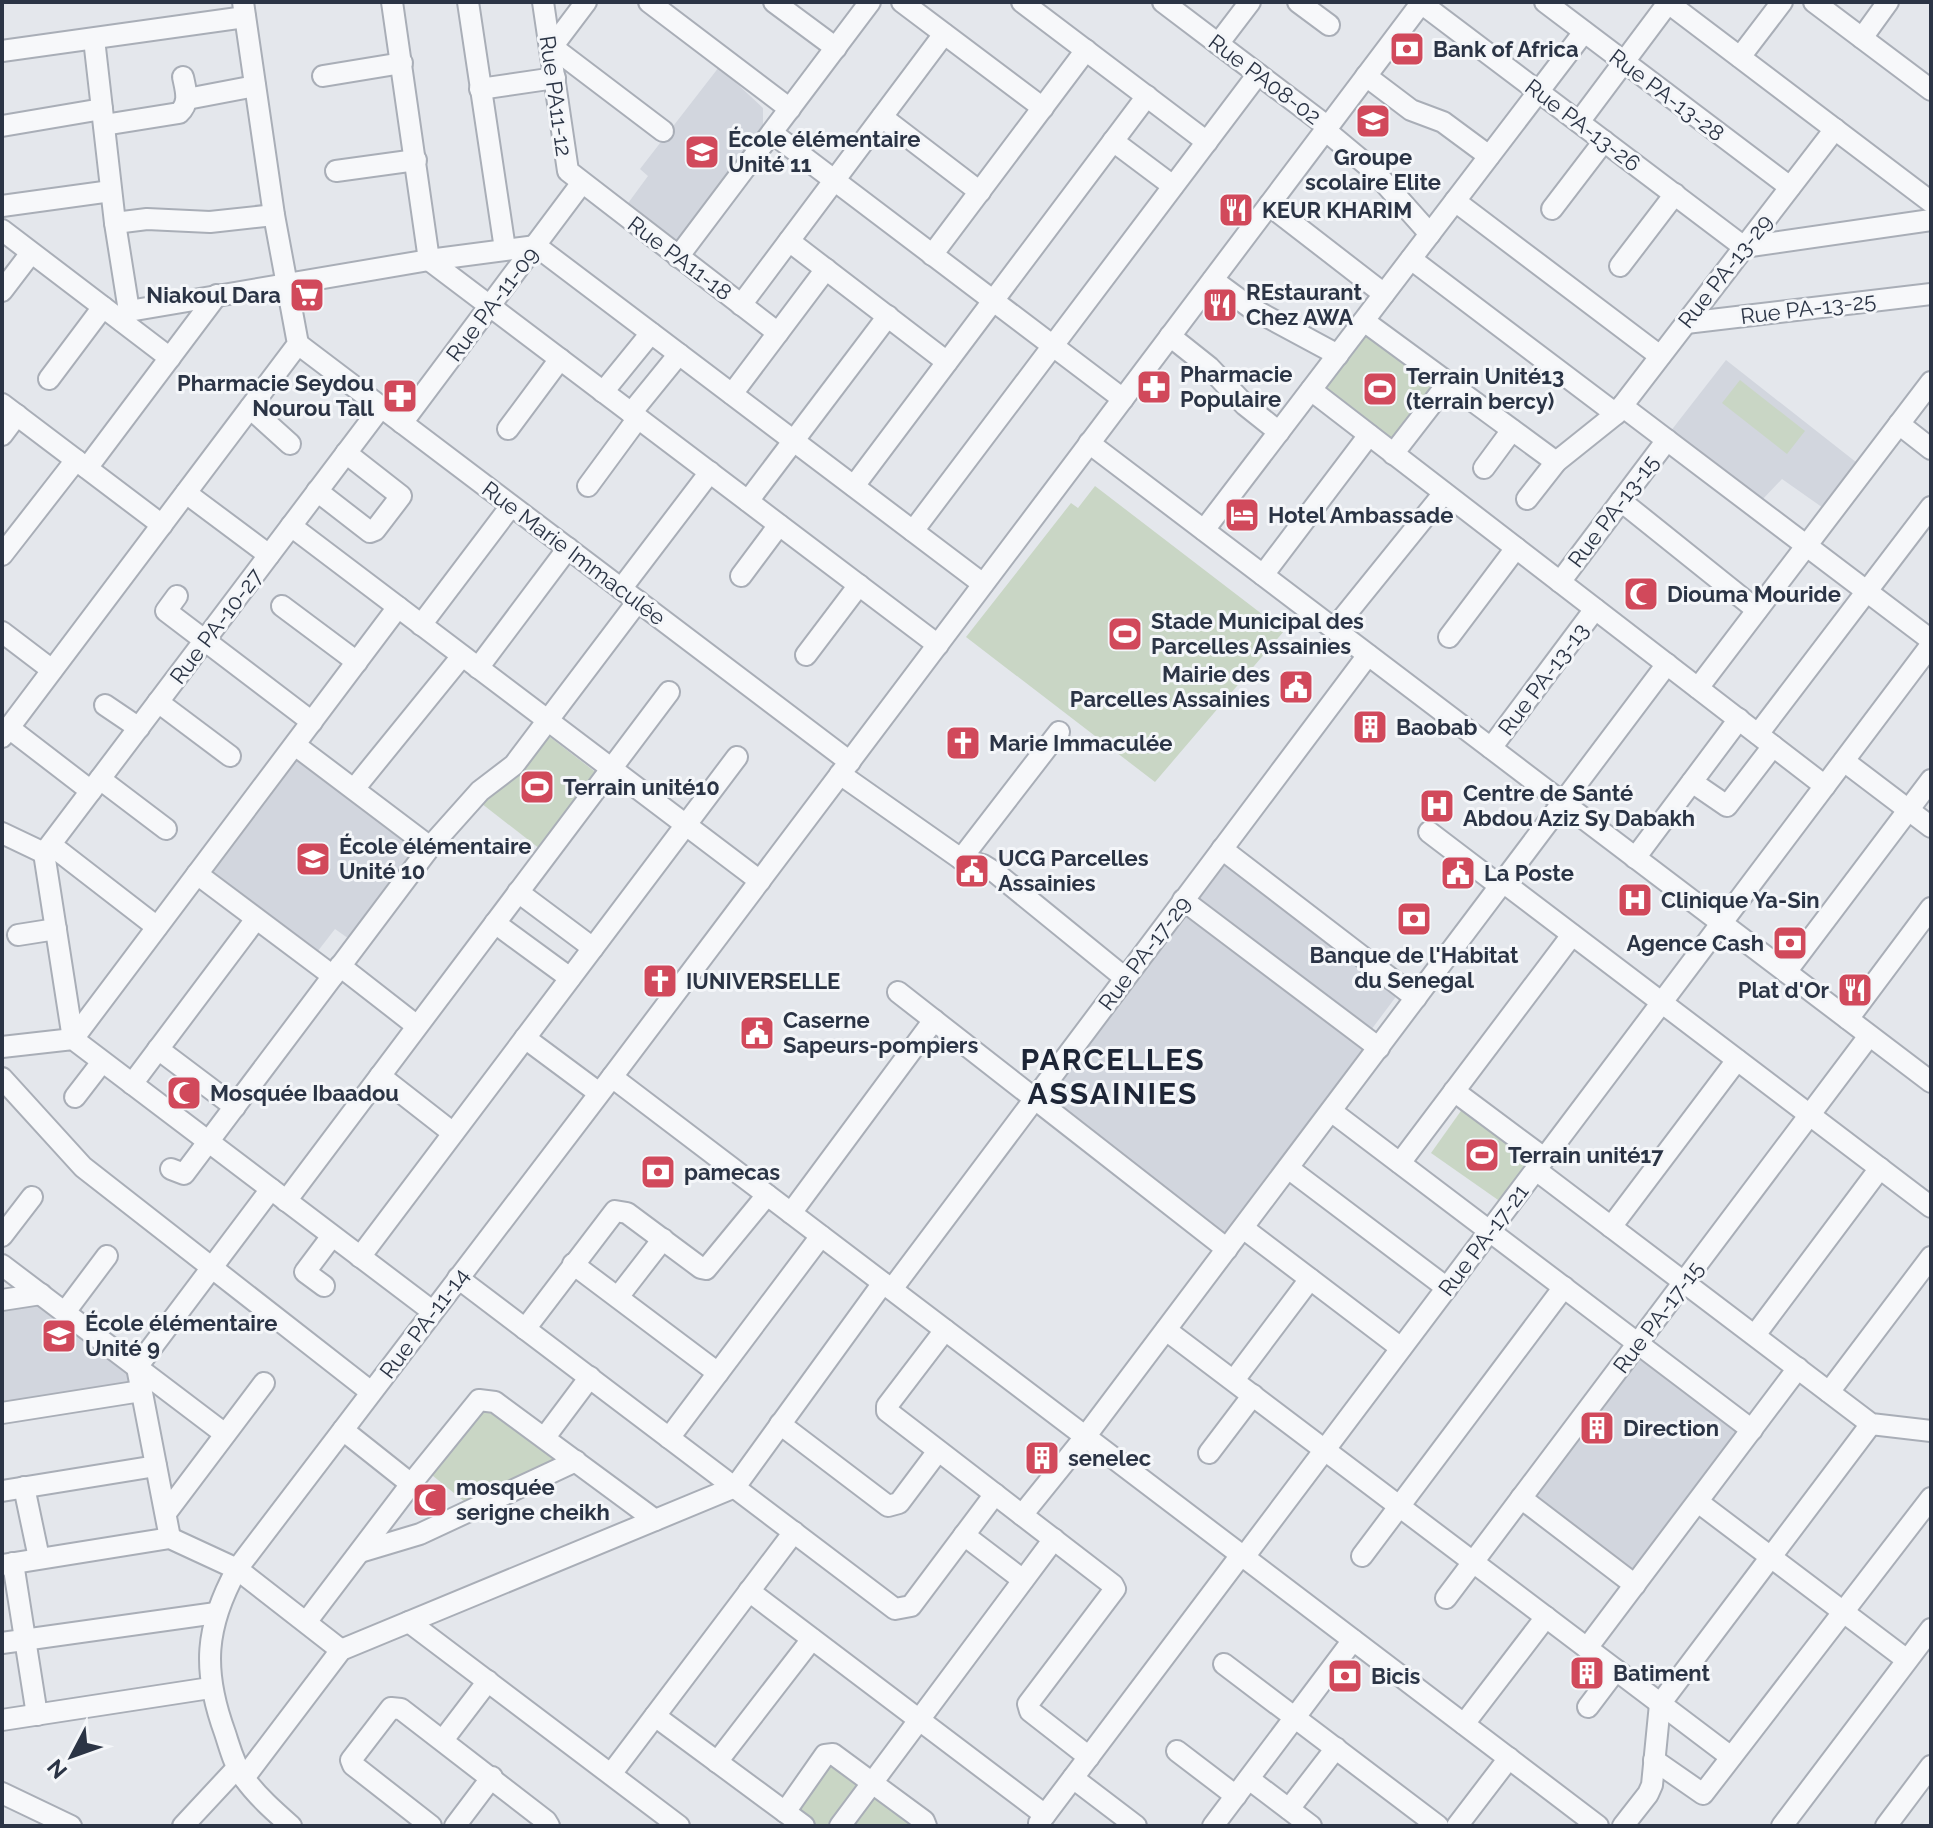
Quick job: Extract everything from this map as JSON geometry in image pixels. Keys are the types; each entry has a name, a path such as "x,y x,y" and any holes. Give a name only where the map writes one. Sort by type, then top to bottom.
{"street":[{"path":"392,2 429,260 938,645"},
{"path":"468,2 505,249"},
{"name":"Rue PA11-12","path":"543,2 552,47 566,168 581,184"},
{"path":"586,2 552,47 663,131"},
{"path":"649,2 790,109"},
{"path":"774,2 836,48"},
{"path":"678,257 870,2"},
{"path":"902,2 1043,108"},
{"name":"Rue PA08-02","path":"1163,2 1327,128 1380,178 1430,234"},
{"path":"1218,44 1250,2"},
{"path":"1298,2 1329,25"},
{"name":"Rue PA-11-14","path":"240,1773 210,1688 209,1641 216,1613 237,1569 1422,2"},
{"name":"Rue PA-13-26","path":"1422,2 1744,247"},
{"name":"Rue PA-13-28","path":"1545,2 1790,187"},
{"path":"1579,122 1668,2 1931,202"},
{"path":"1740,57 1782,2"},
{"path":"1814,2 1924,86 1931,64"},
{"path":"1862,38 1888,2"},
{"path":"1033,5 1086,50 1207,142"},
{"path":"2,51 94,39 244,9 274,215 298,344 5,732 166,829"},
{"path":"1204,530 1584,32"},
{"path":"741,305 944,34"},
{"path":"94,39 126,316"},
{"path":"932,255 1086,50"},
{"path":"323,76 402,63"},
{"path":"913,531 1258,74"},
{"path":"1366,76 1411,110 1443,122 1489,156"},
{"path":"2,126 179,113 187,99 183,77"},
{"path":"480,89 555,78"},
{"path":"187,99 255,86"},
{"path":"854,486 1147,96"},
{"path":"882,117 980,192"},
{"name":"Rue PA-13-29","path":"1527,499 1556,462 1619,410 1835,129"},
{"path":"772,133 1123,399"},
{"path":"1113,141 1173,186"},
{"path":"1552,209 1604,141"},
{"path":"336,171 416,160"},
{"name":"Rue PA-11-09","path":"402,423 581,184"},
{"name":"Rue PA11-18","path":"581,184 778,333"},
{"path":"2,206 111,191"},
{"path":"1620,266 1675,194"},
{"path":"1455,201 1660,356"},
{"path":"1269,205 1384,294"},
{"path":"115,223 147,219 210,222 274,215"},
{"path":"1744,247 1931,220"},
{"path":"2,230 103,307 126,316 170,358"},
{"path":"789,241 947,362"},
{"path":"126,316 287,283 536,246 983,584"},
{"path":"2,291 31,253"},
{"path":"1411,259 1619,410 1667,440 1931,643"},
{"path":"732,394 826,269"},
{"path":"1213,280 1251,308 1338,355"},
{"name":"Rue PA-13-25","path":"1686,323 1931,294"},
{"path":"2,555 170,358 217,295"},
{"path":"49,379 103,307"},
{"path":"748,501 888,316"},
{"path":"1364,321 1556,462"},
{"path":"603,392 651,333"},
{"path":"1170,336 1209,367 1245,405 1279,432"},
{"name":"Rue Marie Immaculée","path":"298,344 630,595 961,859 983,865 996,873 1125,978"},
{"path":"588,486 679,354"},
{"path":"508,429 560,359"},
{"path":"1698,688 1931,382"},
{"path":"1393,454 1448,383"},
{"path":"1311,390 1825,786"},
{"name":"Rue PA-10-27","path":"48,849 381,407"},
{"path":"250,408 290,444"},
{"path":"2,435 9,409 162,525"},
{"path":"1899,424 1931,449"},
{"path":"1484,468 1512,430"},
{"path":"1263,575 1369,435"},
{"name":"Rue PA-13-15","path":"1560,582 1667,440"},
{"path":"1089,443 1931,1082"},
{"path":"317,491 370,532 375,530 401,496 346,453"},
{"path":"171,1169 184,1174 430,847 480,791 514,765 548,721 710,472"},
{"path":"186,493 269,555"},
{"path":"1334,629 1444,493"},
{"path":"1621,501 1757,610"},
{"path":"421,625 511,506"},
{"path":"1692,782 1727,806 1765,740 1866,591 1931,507"},
{"path":"741,576 779,525"},
{"path":"291,526 760,881"},
{"path":"354,789 470,662 568,548"},
{"path":"1449,637 1516,548"},
{"path":"806,655 859,585"},
{"path":"177,596 166,611 312,722"},
{"path":"282,606 357,662"},
{"path":"2,1047 73,1039 398,607"},
{"name":"Rue PA-13-13","path":"1491,748 1595,609"},
{"path":"2,632 52,670"},
{"name":"Rue PA-17-21","path":"1041,1821 1325,1450 1931,643"},
{"name":"Rue PA-17-29","path":"735,1487 780,1424 1035,1099 1368,655"},
{"path":"1022,1515 1085,1437 1667,664"},
{"path":"170,1538 137,1367 211,1269 380,1076 669,692"},
{"path":"158,702 230,756"},
{"path":"105,705 139,728"},
{"path":"1635,858 1739,719"},
{"path":"961,859 1059,732"},
{"path":"295,745 430,847"},
{"path":"360,1257 737,757"},
{"path":"1844,761 1931,827"},
{"path":"1786,972 1931,780"},
{"path":"1429,832 1572,935 1931,1207"},
{"path":"2,833 48,849 157,927"},
{"path":"48,849 56,929 73,1039 432,1311"},
{"path":"1222,849 1416,998"},
{"path":"197,874 256,919 417,1026"},
{"path":"518,892 593,948"},
{"path":"1183,900 1379,1048"},
{"path":"1848,1019 1931,908"},
{"path":"132,1084 256,919"},
{"path":"495,923 570,978"},
{"path":"18,935 56,929"},
{"path":"1400,1163 1572,935"},
{"path":"898,992 1227,1249"},
{"path":"791,1213 934,1020"},
{"name":"Rue PA-17-15","path":"1446,1598 1869,1036"},
{"path":"525,1038 605,1085 767,1195 1598,1826"},
{"path":"158,1049 235,1107"},
{"path":"1611,1227 1737,1060"},
{"path":"75,1097 102,1062"},
{"path":"380,1076 453,1133"},
{"path":"2,1079 83,1167 371,1392"},
{"path":"1454,1091 1611,1227 1871,1424 1931,1431"},
{"path":"1331,1111 1752,1430"},
{"path":"1288,1168 1447,1288"},
{"path":"1755,1335 1880,1168"},
{"path":"525,1329 615,1211 627,1213 706,1269 767,1195"},
{"path":"2,1236 32,1197"},
{"path":"1243,1228 1401,1348"},
{"path":"324,1286 305,1272 332,1236"},
{"path":"669,1438 821,1236"},
{"path":"618,1297 663,1239"},
{"path":"65,1312 107,1256"},
{"path":"1829,1392 1931,1257"},
{"path":"573,1264 718,1373"},
{"path":"2,1265 225,1434"},
{"path":"458,1278 895,1609 911,1606 995,1494"},
{"path":"1234,1380 1310,1279"},
{"path":"1362,1556 1564,1287"},
{"path":"2,1300 41,1294"},
{"path":"945,1330 887,1406 889,1414 1111,1582 1115,1589 1027,1708 1089,1757"},
{"path":"1166,1330 1731,1757"},
{"path":"1587,1648 1798,1368"},
{"path":"545,1437 590,1377"},
{"path":"166,1513 264,1383"},
{"path":"2,1413 141,1391"},
{"path":"1209,1453 1253,1395"},
{"path":"307,1621 479,1400 495,1402 655,1520"},
{"path":"780,1424 888,1506 899,1503 938,1451"},
{"path":"1623,1826 1648,1794 1660,1704 1871,1424"},
{"path":"343,1430 411,1484"},
{"path":"360,1552 420,1534 576,1461"},
{"path":"2,1491 156,1466"},
{"path":"24,1487 39,1558"},
{"path":"183,1826 240,1773 341,1650 735,1487"},
{"path":"1521,1498 1635,1585"},
{"path":"1654,1760 1703,1794 1931,1498"},
{"path":"1698,1502 1843,1612 1919,1655"},
{"path":"611,1774 794,1532"},
{"path":"964,1535 1023,1580"},
{"path":"37,1715 25,1640 7,1564 170,1538 237,1569 341,1650"},
{"path":"840,1826 1054,1539"},
{"path":"749,1591 918,1720 1041,1821"},
{"path":"2,1643 216,1613"},
{"path":"1464,1724 1546,1617"},
{"path":"409,1622 611,1774 653,1818 679,1826"},
{"path":"1782,1826 1919,1655 1931,1629"},
{"path":"717,1762 812,1639"},
{"path":"1213,1826 1353,1640"},
{"path":"1224,1664 1438,1826"},
{"path":"1588,1707 1616,1670"},
{"path":"443,1740 488,1681"},
{"path":"2,1720 210,1688"},
{"path":"431,1826 355,1768 351,1760 391,1708 395,1707 443,1740 549,1826"},
{"path":"655,1716 804,1826"},
{"path":"1289,1809 1336,1748"},
{"path":"1177,1751 1236,1796"},
{"path":"785,1812 829,1753 924,1821 926,1826"},
{"path":"1457,1826 1509,1758"},
{"path":"1886,1826 1931,1766"},
{"path":"240,1773 266,1804 291,1826"},
{"path":"455,1826 492,1777"},
{"path":"1073,1778 1136,1826"},
{"path":"1249,1779 1311,1826"},
{"path":"2,1793 71,1826"}],"shaded area":[{"name":"École élémentaire Unité 11","path":"719,67 763,108 763,135 680,246 626,206 648,176 640,169"},
{"path":"1726,360 1861,466 1826,510 1782,479 1761,501 1670,432"},
{"name":"École élémentaire Unité 10","path":"295,750 422,848 352,941 335,929 314,956 204,871"},
{"path":"1227,862 1398,994 1368,1034 1197,902"},
{"path":"1184,906 1370,1051 1225,1239 1040,1096"},
{"name":"École élémentaire Unité 9","path":"45,1303 127,1367 133,1386 2,1406 2,1309"},
{"path":"1641,1352 1744,1431 1633,1575 1529,1497"}],"green space":[{"name":"Terrain Unité13 (terrain bercy)","path":"1368,329 1442,385 1393,450 1319,394"},
{"path":"1740,380 1805,431 1787,454 1722,403"},
{"name":"Stade Municipal des Parcelles Assainies","path":"1095,486 1284,631 1155,782 966,637 1071,503 1078,508"},
{"name":"Terrain unité10","path":"533,724 598,774 540,849 477,800"},
{"name":"Terrain unité17","path":"1463,1108 1533,1157 1501,1202 1431,1153"},
{"path":"483,1402 566,1461 471,1507 427,1471"},
{"path":"825,1752 922,1826 811,1826 785,1806"}],"place":[{"name":"Bank of Africa","path":"1407,49"},
{"name":"Groupe scolaire Elite","path":"1373,121"},
{"name":"École élémentaire Unité 11","path":"702,152"},
{"name":"KEUR KHARIM","path":"1236,210"},
{"name":"Niakoul Dara","path":"307,295"},
{"name":"REstaurant Chez AWA","path":"1220,305"},
{"name":"Pharmacie Populaire","path":"1154,387"},
{"name":"Terrain Unité13 (terrain bercy)","path":"1380,389"},
{"name":"Pharmacie Seydou Nourou Tall","path":"400,396"},
{"name":"Hotel Ambassade","path":"1242,515"},
{"name":"Diouma Mouride","path":"1641,594"},
{"name":"Stade Municipal des Parcelles Assainies","path":"1125,634"},
{"name":"Mairie des Parcelles Assainies","path":"1296,687"},
{"name":"Baobab","path":"1370,727"},
{"name":"Marie Immaculée","path":"963,743"},
{"name":"Terrain unité10","path":"537,787"},
{"name":"Centre de Santé Abdou Aziz Sy Dabakh","path":"1437,806"},
{"name":"École élémentaire Unité 10","path":"313,859"},
{"name":"UCG Parcelles Assainies","path":"972,871"},
{"name":"La Poste","path":"1458,873"},
{"name":"Clinique Ya-Sin","path":"1635,900"},
{"name":"Banque de l'Habitat du Senegal","path":"1414,919"},
{"name":"Agence Cash","path":"1790,943"},
{"name":"IUNIVERSELLE","path":"660,981"},
{"name":"Plat d'Or","path":"1855,990"},
{"name":"Caserne Sapeurs-pompiers","path":"757,1033"},
{"name":"Mosquée Ibaadou","path":"184,1093"},
{"name":"Terrain unité17","path":"1482,1155"},
{"name":"pamecas","path":"658,1172"},
{"name":"École élémentaire Unité 9","path":"59,1336"},
{"name":"Direction","path":"1597,1428"},
{"name":"senelec","path":"1042,1458"},
{"name":"mosquée serigne cheikh","path":"430,1500"},
{"name":"Batiment","path":"1587,1673"},
{"name":"Bicis","path":"1345,1676"}],"district":[{"name":"PARCELLES ASSAINIES","path":"1113,1076"}]}
